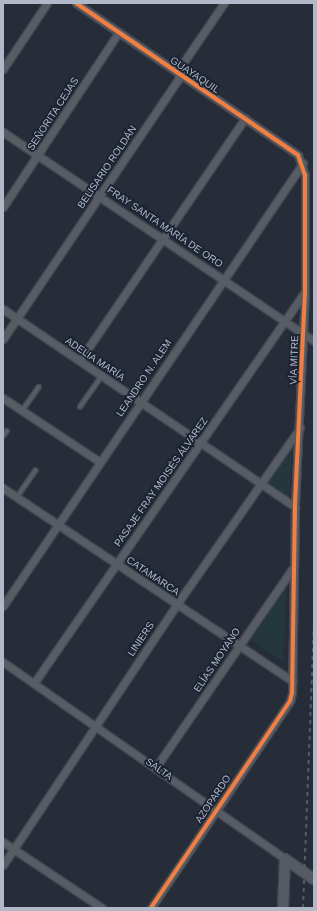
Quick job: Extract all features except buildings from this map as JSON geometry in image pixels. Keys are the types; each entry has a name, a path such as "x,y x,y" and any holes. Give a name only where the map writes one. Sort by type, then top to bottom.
{"main road":[{"name":"SALTA","path":"284,859 314,879"},
{"path":"283,908 284,859"}],"street":[{"path":"3,69 47,3"},
{"name":"GUAYAQUIL","path":"76,3 298,155 303,162"},
{"name":"BELISARIO ROLDÁN","path":"3,339 178,80 179,73 224,3"},
{"name":"SEÑORITA CEJAS","path":"3,207 119,32"},
{"path":"80,360 245,118"},
{"name":"FRAY SANTA MARÍA DE ORO","path":"3,132 163,238 314,341"},
{"name":"LEANDRO N. ALEM","path":"3,606 303,162"},
{"name":"VÍA MITRE","path":"290,701 292,681 295,507 300,427 305,292 303,162"},
{"name":"PASAJE FRAY MOISÉS ÁLVAREZ","path":"34,683 305,292"},
{"name":"ADELIA MARÍA","path":"3,309 295,507"},
{"path":"3,398 100,462"},
{"name":"LINIERS","path":"3,865 177,604 300,427"},
{"name":"CATAMARCA","path":"3,488 292,681"},
{"name":"ELÍAS MOYANO","path":"156,767 294,565"},
{"name":"SALTA","path":"3,662 216,809 284,859"},
{"name":"AZOPARDO","path":"151,908 216,809 290,701"},
{"path":"3,842 102,908"}],"lane":[{"path":"80,407 102,376"},
{"path":"22,411 40,387"},
{"path":"3,436 6,431"},
{"path":"17,497 35,471"}],"shaded area":[{"path":"293,447 289,498 268,482"},
{"path":"287,585 283,661 251,640"}],"railway":[{"path":"303,908 314,615"}],"cycle path":[{"path":"76,3 298,155 305,175 305,292 295,507 292,693 290,701 151,908"}]}
